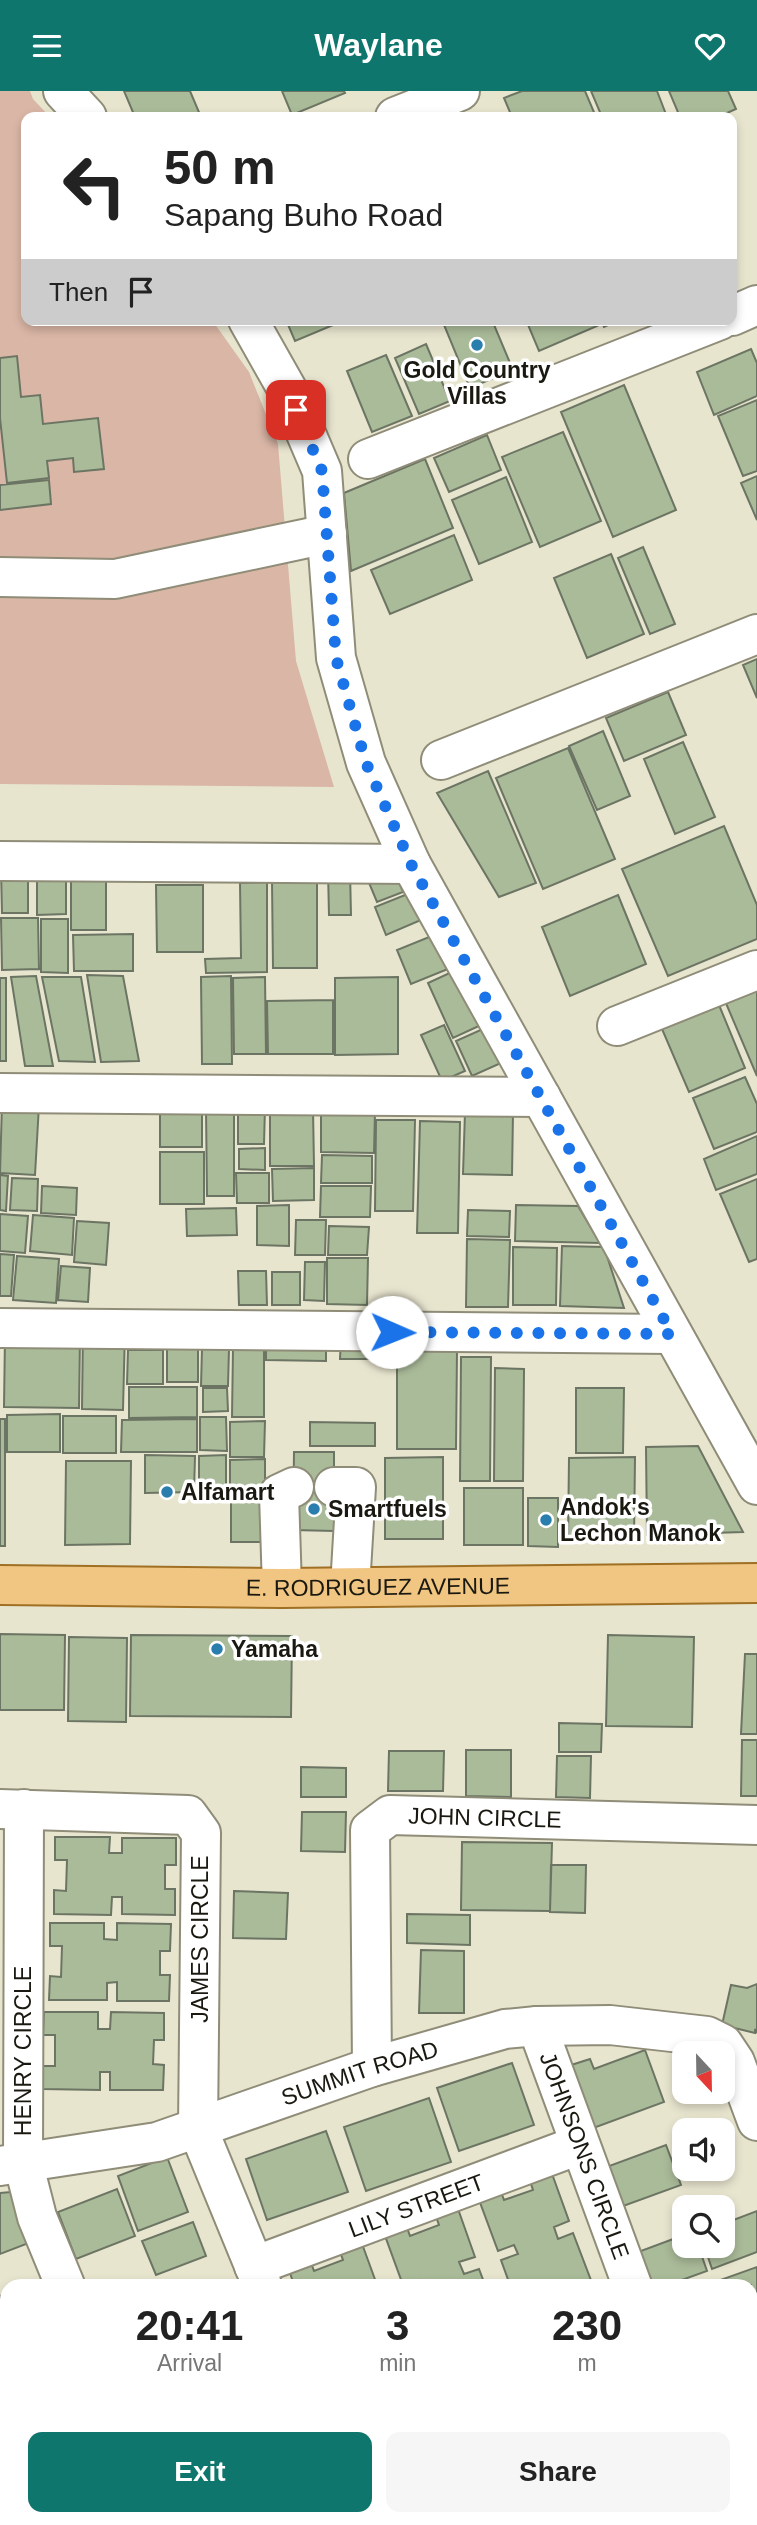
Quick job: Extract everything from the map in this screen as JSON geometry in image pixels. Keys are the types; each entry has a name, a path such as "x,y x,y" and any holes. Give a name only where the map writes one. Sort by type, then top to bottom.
{"main road":[{"name":"E. RODRIGUEZ AVENUE","path":"0,1585 282,1588 757,1583"}],"street":[{"path":"63,91 82,112"},
{"path":"408,112 460,91"},
{"path":"737,314 757,305"},
{"path":"251,326 287,389 322,471 336,658 366,763 411,864 757,1485"},
{"path":"368,459 705,326"},
{"path":"0,577 115,579 327,534"},
{"path":"441,760 757,634"},
{"path":"0,861 411,864"},
{"path":"617,1025 757,970"},
{"path":"0,1093 541,1097"},
{"path":"0,1328 672,1334"},
{"path":"282,1588 279,1494 294,1487"},
{"path":"334,1487 356,1487 350,1587"},
{"name":"JAMES CIRCLE","path":"12,1809 188,1815 201,1833 198,2129"},
{"name":"HENRY CIRCLE","path":"12,1809 11,2164 63,2279"},
{"name":"JOHN CIRCLE","path":"372,2067 370,1830 390,1815 757,1825"},
{"name":"SUMMIT ROAD","path":"11,2164 157,2142 372,2067 505,2029 537,2026 610,2025 707,2036 723,2044 735,2062 757,2121"},
{"name":"JOHNSONS CIRCLE","path":"537,2026 630,2279"},
{"path":"198,2129 258,2276"},
{"name":"LILY STREET","path":"258,2276 579,2145"}],"shaded area":[{"path":"0,91 30,91 33,99 45,112 21,112 21,326 216,326 249,372 278,444 296,661 334,787 0,784"}],"building":[{"path":"124,91 190,91 199,112 133,112"},
{"path":"282,91 345,93 299,112 291,112"},
{"path":"522,91 585,91 594,112 510,112 504,98"},
{"path":"591,91 657,91 665,112 600,112"},
{"path":"669,91 728,91 736,109 729,112 678,112"},
{"path":"289,326 331,326 295,341"},
{"name":"Gold Country Villas","path":"444,326 495,326 513,370 470,388"},
{"path":"529,326 597,326 539,351"},
{"path":"426,344 450,401 419,414 395,358"},
{"path":"751,349 757,363 757,396 714,415 697,372"},
{"path":"386,355 412,416 372,432 347,371"},
{"path":"17,356 21,397 40,395 43,424 98,418 104,469 74,472 73,458 47,461 49,478 7,483 0,418 0,358"},
{"path":"624,385 676,510 613,537 561,412"},
{"path":"757,400 757,471 743,476 718,416"},
{"path":"563,432 601,521 540,547 502,457"},
{"path":"487,435 501,470 449,492 434,458"},
{"path":"425,459 453,528 351,571 344,493"},
{"path":"757,476 757,520 741,483"},
{"path":"506,477 532,542 479,564 452,500"},
{"path":"49,480 51,504 0,510 0,485"},
{"path":"454,535 472,580 390,614 371,570"},
{"path":"643,547 675,624 650,634 618,558"},
{"path":"611,554 644,634 587,658 554,578"},
{"path":"757,659 757,698 743,665"},
{"path":"668,692 686,735 624,761 606,718"},
{"path":"603,731 630,796 597,810 569,746"},
{"path":"683,742 715,817 675,834 644,759"},
{"path":"568,748 615,859 543,889 496,778"},
{"path":"488,771 536,883 499,897 437,793"},
{"path":"724,826 757,905 757,939 668,976 622,869"},
{"path":"37,866 66,866 66,914 37,915"},
{"path":"393,867 403,892 377,902 367,878"},
{"path":"28,869 28,913 2,913 1,870"},
{"path":"328,871 350,871 351,915 329,915"},
{"path":"71,880 106,881 106,930 71,930"},
{"path":"272,881 317,881 317,968 273,968"},
{"path":"267,882 267,972 206,973 205,959 241,958 240,883"},
{"path":"156,885 203,885 203,952 157,952"},
{"path":"410,893 421,920 386,935 375,907"},
{"path":"618,895 646,964 570,996 542,927"},
{"path":"1,918 38,918 39,969 2,970"},
{"path":"41,919 68,919 68,973 41,972"},
{"path":"133,934 133,971 74,971 73,935"},
{"path":"434,935 448,969 411,984 397,950"},
{"path":"456,970 481,1025 453,1038 428,983"},
{"path":"87,975 123,976 139,1061 101,1062"},
{"path":"36,976 53,1066 25,1066 11,977"},
{"path":"231,976 232,1064 202,1064 201,977"},
{"path":"42,977 81,977 95,1062 59,1061"},
{"path":"265,977 266,1054 234,1054 233,978"},
{"path":"398,977 398,1054 335,1055 335,978"},
{"path":"0,978 6,978 6,1061 0,1061"},
{"path":"757,987 757,1076 725,1001"},
{"path":"333,1000 333,1054 268,1054 267,1001"},
{"path":"719,1005 745,1068 689,1092 662,1029"},
{"path":"444,1025 465,1071 442,1081 421,1035"},
{"path":"485,1028 501,1063 472,1076 456,1041"},
{"path":"745,1077 757,1104 757,1132 714,1149 693,1098"},
{"path":"2,1103 39,1105 35,1175 0,1173"},
{"path":"202,1104 202,1147 160,1147 160,1105"},
{"path":"238,1107 265,1107 264,1144 238,1144"},
{"path":"206,1109 234,1109 234,1196 207,1196"},
{"path":"313,1109 314,1166 270,1166 270,1110"},
{"path":"321,1110 375,1111 374,1153 321,1152"},
{"path":"465,1112 513,1113 512,1175 463,1174"},
{"path":"376,1120 415,1120 413,1211 375,1211"},
{"path":"420,1121 460,1122 458,1233 417,1233"},
{"path":"757,1136 757,1174 716,1190 704,1159"},
{"path":"265,1148 265,1170 239,1169 239,1149"},
{"path":"160,1152 204,1152 204,1204 160,1204"},
{"path":"322,1155 372,1156 372,1183 321,1183"},
{"path":"314,1168 314,1200 273,1201 272,1169"},
{"path":"236,1173 269,1173 269,1203 237,1203"},
{"path":"0,1175 8,1176 6,1211 0,1210"},
{"path":"12,1178 38,1179 37,1211 10,1210"},
{"path":"757,1179 757,1259 749,1262 720,1194"},
{"path":"42,1186 77,1188 76,1215 41,1213"},
{"path":"321,1186 371,1186 370,1217 320,1217"},
{"path":"289,1205 289,1246 257,1245 257,1206"},
{"path":"516,1205 578,1206 600,1243 515,1241"},
{"path":"236,1208 237,1235 187,1236 186,1209"},
{"path":"468,1210 510,1211 509,1237 467,1236"},
{"path":"0,1214 28,1216 25,1253 0,1251"},
{"path":"33,1215 74,1218 72,1255 30,1251"},
{"path":"296,1220 326,1220 325,1255 295,1255"},
{"path":"77,1221 109,1223 106,1265 74,1262"},
{"path":"329,1226 369,1227 367,1255 328,1255"},
{"path":"467,1239 510,1240 508,1307 466,1307"},
{"path":"562,1246 604,1247 624,1308 560,1306"},
{"path":"513,1247 557,1248 556,1305 513,1305"},
{"path":"0,1254 14,1255 11,1296 0,1296"},
{"path":"17,1256 59,1259 56,1303 13,1300"},
{"path":"327,1258 368,1258 367,1305 327,1304"},
{"path":"305,1262 325,1262 324,1301 304,1300"},
{"path":"61,1266 90,1268 88,1302 58,1300"},
{"path":"238,1271 266,1271 267,1305 239,1305"},
{"path":"272,1272 300,1272 300,1305 272,1305"},
{"path":"83,1329 125,1329 123,1410 82,1409"},
{"path":"5,1336 80,1337 79,1408 4,1407"},
{"path":"341,1337 393,1337 392,1359 340,1359"},
{"path":"266,1340 326,1340 326,1361 266,1360"},
{"path":"167,1342 198,1343 198,1382 167,1382"},
{"path":"233,1348 264,1348 264,1417 232,1417"},
{"path":"202,1349 229,1349 228,1386 201,1386"},
{"path":"128,1350 163,1350 163,1384 127,1384"},
{"path":"397,1350 457,1350 456,1449 397,1449"},
{"path":"461,1357 491,1357 490,1481 460,1481"},
{"path":"495,1368 524,1369 523,1481 494,1481"},
{"path":"129,1387 197,1387 197,1417 129,1418"},
{"path":"203,1388 227,1388 228,1411 203,1412"},
{"path":"576,1388 624,1388 623,1453 576,1453"},
{"path":"60,1414 60,1452 7,1452 7,1415"},
{"path":"63,1416 116,1416 116,1453 63,1453"},
{"path":"200,1417 226,1417 227,1451 200,1450"},
{"path":"0,1419 5,1419 5,1546 0,1546"},
{"path":"197,1419 197,1452 121,1452 122,1420"},
{"path":"265,1421 264,1457 230,1457 230,1422"},
{"path":"310,1422 375,1423 375,1446 310,1446"},
{"path":"698,1446 743,1532 647,1535 646,1447"},
{"name":"Smartfuels","path":"294,1452 334,1452 334,1531 293,1530"},
{"path":"145,1455 195,1456 194,1492 145,1493"},
{"path":"226,1455 226,1489 199,1489 199,1456"},
{"path":"443,1457 443,1539 385,1539 385,1458"},
{"path":"635,1457 634,1541 568,1541 569,1458"},
{"path":"265,1459 265,1493 230,1492 230,1460"},
{"path":"66,1461 131,1461 130,1544 65,1545"},
{"path":"464,1488 523,1488 523,1545 464,1545"},
{"path":"231,1498 267,1498 267,1542 231,1542"},
{"path":"528,1498 558,1498 558,1547 528,1546"},
{"path":"0,1634 65,1635 64,1710 0,1710"},
{"path":"131,1635 292,1636 291,1717 130,1716"},
{"path":"608,1635 694,1637 692,1727 606,1726"},
{"path":"69,1637 127,1638 126,1722 68,1721"},
{"path":"745,1654 757,1654 757,1734 741,1734"},
{"path":"559,1723 602,1724 601,1752 559,1752"},
{"path":"742,1740 757,1740 757,1796 741,1796"},
{"path":"466,1750 511,1750 511,1797 466,1796"},
{"path":"389,1751 444,1751 443,1791 388,1791"},
{"path":"557,1756 591,1756 590,1798 556,1797"},
{"path":"301,1767 346,1768 346,1797 301,1797"},
{"path":"302,1812 346,1812 345,1852 301,1851"},
{"path":"55,1837 110,1837 109,1853 122,1853 122,1838 176,1838 176,1865 165,1865 165,1889 175,1889 175,1915 122,1914 122,1897 112,1897 111,1915 54,1914 54,1890 66,1891 67,1860 55,1860"},
{"path":"462,1842 552,1843 550,1911 461,1910"},
{"path":"551,1865 586,1865 585,1913 550,1912"},
{"path":"234,1891 288,1893 286,1939 233,1938"},
{"path":"407,1914 470,1915 470,1945 407,1943"},
{"path":"50,1923 104,1923 104,1939 117,1940 117,1923 171,1924 170,1951 160,1951 160,1975 170,1975 169,2001 117,2001 117,1982 107,1983 107,2000 49,2000 50,1976 61,1977 62,1946 50,1946"},
{"path":"421,1950 464,1951 464,2013 419,2013"},
{"path":"757,1984 757,2033 755,2029 755,2033 722,2025 731,1985 747,1988"},
{"path":"44,2012 98,2012 98,2029 110,2029 111,2012 164,2013 164,2040 154,2040 153,2064 164,2065 163,2090 110,2090 110,2072 100,2072 100,2090 43,2089 43,2066 55,2066 55,2035 43,2035"},
{"path":"645,2050 664,2102 588,2130 565,2067 590,2059 594,2069"},
{"path":"512,2063 534,2125 459,2151 437,2088"},
{"path":"429,2098 451,2162 366,2191 344,2127"},
{"path":"326,2131 348,2192 267,2220 246,2159"},
{"path":"666,2145 672,2161 672,2181 680,2181 681,2185 615,2209 601,2169"},
{"path":"167,2157 188,2212 138,2231 118,2176"},
{"path":"551,2171 569,2221 554,2227 558,2239 573,2233 590,2279 508,2279 501,2260 518,2254 514,2245 498,2251 478,2197 500,2189 504,2200 533,2190 529,2178"},
{"path":"117,2189 135,2236 76,2259 58,2212"},
{"path":"11,2192 39,2239 0,2254 0,2193"},
{"path":"457,2206 475,2257 459,2262 464,2274 479,2269 483,2279 401,2279 384,2233 406,2225 410,2236 439,2225 435,2214"},
{"path":"757,2211 757,2252 712,2269 708,2258 735,2258 735,2219"},
{"path":"193,2222 206,2256 156,2275 142,2241"},
{"path":"672,2239 672,2258 702,2258 707,2271 685,2279 648,2279 638,2252"},
{"path":"361,2241 375,2279 292,2279 288,2267 310,2260 314,2271 343,2260 339,2249"},
{"path":"757,2267 757,2279 723,2279"}],"place":[{"name":"Gold Country Villas","path":"477,345"},
{"name":"Alfamart","path":"167,1492"},
{"name":"Smartfuels","path":"314,1509"},
{"name":"Andok's Lechon Manok","path":"546,1520"},
{"name":"Yamaha","path":"217,1649"}],"route":[{"path":"296,410 322,471 336,658 366,763 411,864 672,1334 392,1332"}]}
